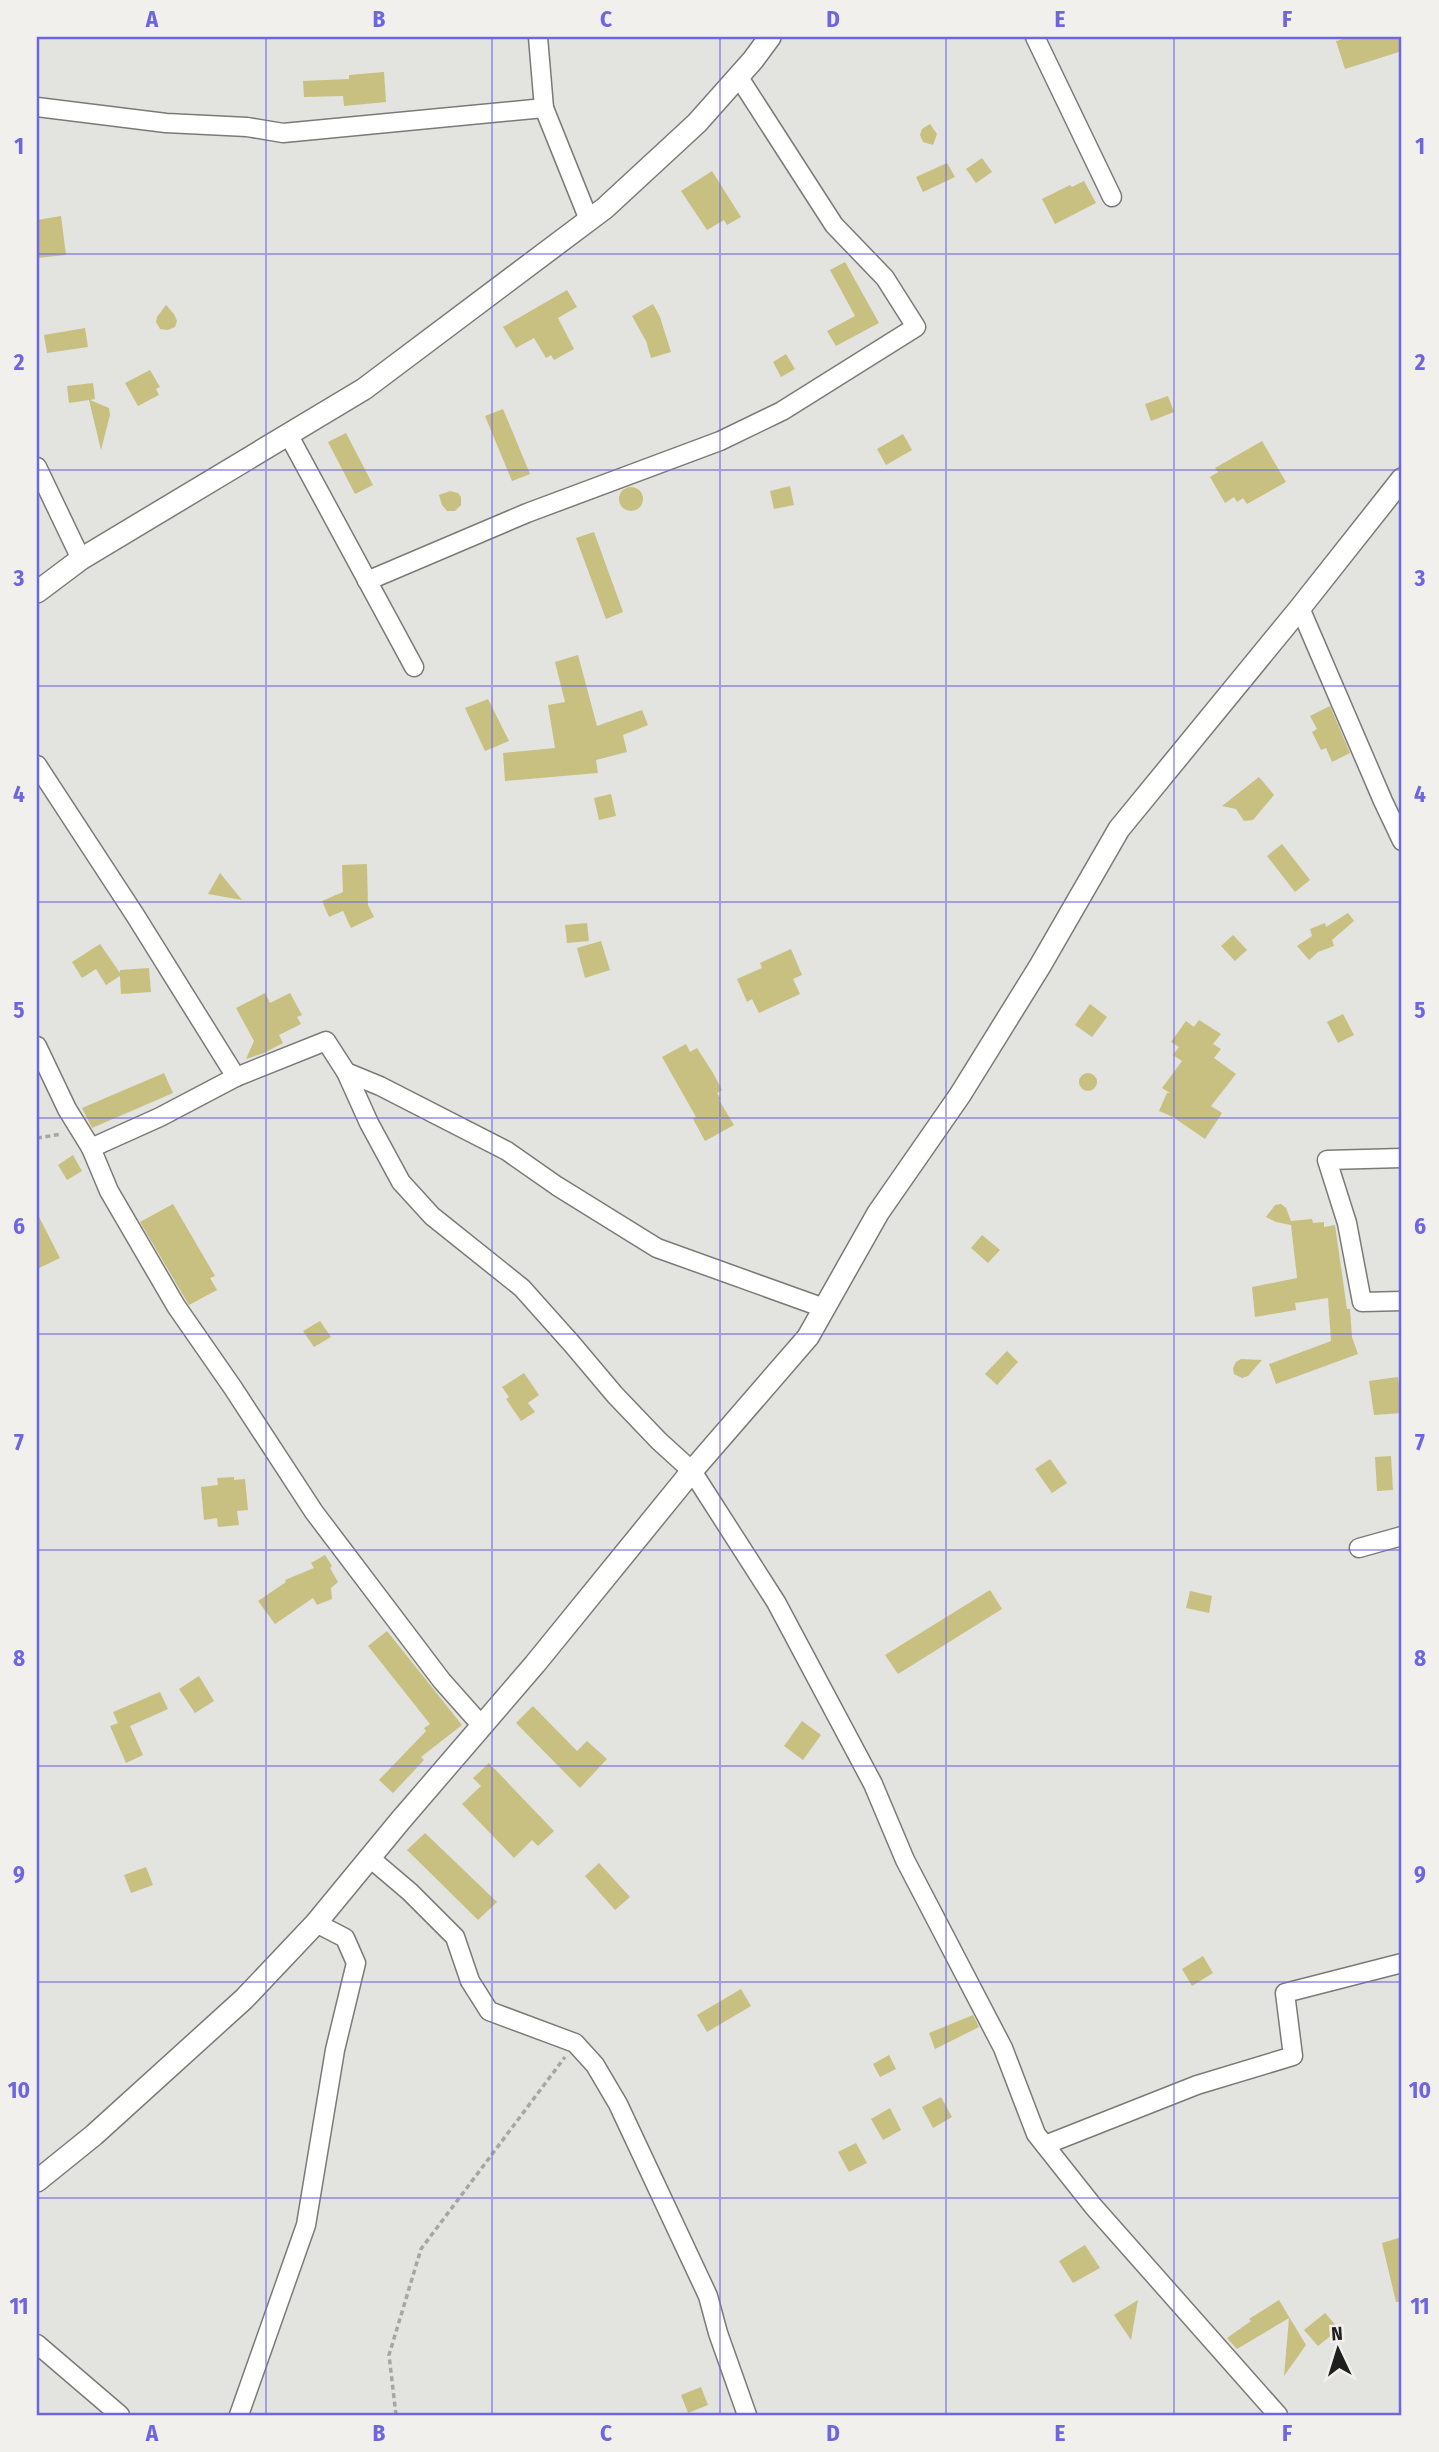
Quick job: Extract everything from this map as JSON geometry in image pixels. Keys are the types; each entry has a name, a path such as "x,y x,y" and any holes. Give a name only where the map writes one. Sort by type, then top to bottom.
{"street":[{"path":"538,37 544,108 589,220"},
{"path":"37,592 81,559 364,388 589,220 697,123 770,37"},
{"path":"1035,37 1112,197"},
{"path":"367,581 527,513 720,441 782,411 916,327 885,278 834,225 738,76"},
{"path":"37,107 166,123 247,127 284,133 544,108"},
{"path":"288,434 414,667"},
{"path":"37,467 81,559"},
{"path":"37,2181 94,2136 244,1999 316,1923 482,1727 692,1471 808,1338 877,1213 960,1095 1040,967 1119,829 1402,479"},
{"path":"1300,608 1402,841"},
{"path":"37,765 236,1077"},
{"path":"91,1148 160,1117 236,1077 326,1041 346,1072 369,1124 401,1182 432,1216 522,1288 615,1395 692,1471 776,1602 873,1784 905,1860 1003,2048 1037,2134 1093,2206 1278,2415"},
{"path":"37,1046 67,1109 91,1148 109,1191 176,1306 314,1512 442,1681 482,1727"},
{"path":"346,1072 380,1086 507,1151 557,1186 657,1248 824,1308"},
{"path":"1402,1158 1327,1160 1347,1223 1362,1302 1402,1301"},
{"path":"1359,1548 1402,1536"},
{"path":"370,1858 410,1892 455,1937 470,1981 489,2011 575,2043 595,2065 618,2104 708,2296 747,2415"},
{"path":"239,2415 306,2225 335,2050 356,1963 345,1938 316,1923"},
{"path":"1045,2145 1197,2085 1293,2056 1285,1993 1402,1963"},
{"path":"37,2344 120,2415"}],"path":[{"path":"396,2415 389,2355 421,2249 575,2043"}],"building":[{"path":"1350,37 1402,37 1402,51 1345,69 1336,41"},
{"path":"384,72 386,102 344,106 343,96 304,97 303,81 349,79 349,75"},
{"path":"930,124 937,134 933,145 923,142 920,135 922,129"},
{"path":"982,158 992,172 976,183 966,169"},
{"path":"947,163 955,177 923,192 916,177"},
{"path":"712,171 741,217 727,225 724,220 707,230 681,191"},
{"path":"1084,181 1096,203 1055,224 1042,199"},
{"path":"61,216 66,255 37,258 37,220"},
{"path":"845,262 879,323 836,346 827,331 855,316 830,270"},
{"path":"567,290 577,307 558,318 574,349 554,360 551,355 546,358 534,338 516,348 503,327"},
{"path":"653,304 671,352 651,358 646,341 632,316"},
{"path":"166,305 177,321 175,327 168,330 160,329 156,322"},
{"path":"85,328 88,347 47,353 44,335"},
{"path":"786,354 795,369 781,377 773,362"},
{"path":"150,370 160,387 156,389 159,395 138,406 125,383"},
{"path":"93,383 95,399 90,400 109,408 110,415 101,450 89,400 69,403 67,386"},
{"path":"1168,396 1174,412 1151,421 1145,404"},
{"path":"503,409 530,474 512,481 485,416"},
{"path":"346,433 373,485 355,494 328,442"},
{"path":"903,434 912,450 886,465 877,449"},
{"path":"1262,441 1286,482 1247,504 1243,498 1237,502 1234,497 1225,503 1210,477 1218,472 1215,468"},
{"path":"790,486 794,505 774,509 770,491"},
{"path":"631,487 642,494 643,499 636,510 631,511 620,504 619,499 626,488"},
{"path":"450,491 461,497 461,505 455,511 447,511 439,495"},
{"path":"594,532 623,612 606,619 576,538"},
{"path":"578,655 597,726 642,710 648,725 623,735 627,752 596,760 598,773 505,781 503,753 555,748 548,705 565,702 555,662"},
{"path":"488,699 509,741 485,751 465,708"},
{"path":"1330,706 1350,753 1332,762 1326,748 1321,750 1312,732 1317,729 1310,716"},
{"path":"1259,777 1274,795 1253,820 1244,821 1236,809 1222,806"},
{"path":"611,794 616,816 599,820 594,798"},
{"path":"1282,844 1310,880 1295,892 1267,856"},
{"path":"367,864 368,905 374,917 351,928 343,911 329,917 322,901 343,892 342,865"},
{"path":"220,873 242,900 208,894"},
{"path":"1348,913 1354,921 1332,940 1334,946 1318,952 1309,960 1297,946 1312,936 1310,929 1325,923 1326,927"},
{"path":"587,923 589,941 567,943 565,925"},
{"path":"1233,935 1247,950 1235,961 1221,946"},
{"path":"601,941 610,970 585,978 577,948"},
{"path":"100,944 120,973 120,970 149,968 151,992 121,994 120,976 106,985 96,969 82,978 72,962"},
{"path":"791,949 802,975 793,979 800,994 759,1013 752,999 747,1002 737,979 762,968 760,963"},
{"path":"265,993 270,1003 290,993 302,1015 297,1017 301,1024 279,1035 283,1043 246,1059 254,1041 236,1008"},
{"path":"1090,1004 1107,1017 1092,1037 1075,1025"},
{"path":"1343,1014 1354,1035 1338,1043 1327,1022"},
{"path":"1199,1020 1221,1034 1213,1044 1221,1049 1214,1058 1236,1074 1211,1106 1222,1113 1205,1139 1173,1117 1159,1111 1167,1093 1170,1093 1162,1088 1182,1061 1173,1055 1179,1047 1171,1042 1186,1021 1194,1027"},
{"path":"686,1044 690,1052 697,1048 713,1073 722,1090 717,1093 721,1099 719,1100 734,1125 705,1141 693,1119 696,1117 662,1057"},
{"path":"164,1073 173,1093 92,1128 82,1108"},
{"path":"1084,1073 1092,1073 1097,1082 1095,1089 1084,1091 1079,1086 1079,1078"},
{"path":"73,1155 82,1171 67,1180 58,1165"},
{"path":"173,1204 215,1276 210,1278 217,1290 189,1305 140,1222"},
{"path":"1281,1204 1286,1208 1291,1221 1312,1219 1313,1223 1324,1222 1324,1227 1335,1225 1347,1309 1350,1309 1352,1337 1358,1354 1276,1384 1269,1364 1331,1341 1328,1298 1295,1303 1296,1310 1255,1317 1252,1287 1297,1278 1291,1225 1266,1217 1275,1205"},
{"path":"37,1213 60,1258 37,1269"},
{"path":"982,1235 1000,1250 988,1263 971,1248"},
{"path":"320,1321 331,1337 314,1347 303,1331"},
{"path":"1007,1351 1018,1362 997,1385 985,1374"},
{"path":"1241,1359 1262,1360 1248,1376 1242,1378 1234,1374 1233,1368"},
{"path":"524,1373 539,1395 528,1403 535,1412 521,1421 506,1399 509,1397 502,1387"},
{"path":"1398,1377 1399,1384 1402,1384 1402,1413 1374,1415 1369,1381"},
{"path":"1391,1456 1393,1490 1377,1491 1375,1457"},
{"path":"1050,1459 1067,1483 1052,1493 1035,1469"},
{"path":"234,1477 234,1480 245,1479 248,1510 237,1511 239,1525 218,1527 217,1518 204,1520 201,1487 218,1485 217,1478"},
{"path":"325,1555 338,1582 331,1588 332,1599 317,1605 313,1598 275,1624 258,1601 286,1582 285,1580 314,1568 311,1563"},
{"path":"990,1590 1002,1609 898,1674 885,1655"},
{"path":"1190,1591 1212,1596 1209,1613 1186,1608"},
{"path":"387,1631 462,1725 421,1757 424,1760 393,1793 379,1780 430,1724 368,1646"},
{"path":"199,1676 214,1701 195,1713 179,1689"},
{"path":"160,1692 168,1709 130,1726 143,1755 126,1763 110,1726 118,1723 113,1712"},
{"path":"533,1706 577,1751 587,1741 607,1759 580,1788 516,1723"},
{"path":"802,1721 821,1735 803,1760 784,1746"},
{"path":"489,1763 554,1831 538,1846 532,1840 514,1858 462,1804 481,1786 473,1778"},
{"path":"425,1833 497,1902 478,1920 407,1850"},
{"path":"599,1863 630,1897 615,1910 585,1876"},
{"path":"146,1867 153,1885 131,1893 124,1875"},
{"path":"1203,1956 1213,1973 1192,1986 1182,1969"},
{"path":"741,1989 751,2006 707,2032 697,2015"},
{"path":"973,2015 979,2027 935,2049 929,2033"},
{"path":"889,2055 896,2069 880,2077 873,2064"},
{"path":"941,2097 952,2117 933,2128 922,2107"},
{"path":"890,2108 901,2130 883,2140 871,2119"},
{"path":"856,2143 867,2163 849,2172 838,2152"},
{"path":"1402,2237 1402,2302 1396,2302 1382,2243"},
{"path":"1085,2245 1100,2268 1073,2283 1059,2261"},
{"path":"1138,2300 1131,2340 1114,2315"},
{"path":"1279,2300 1306,2345 1284,2376 1289,2318 1237,2349 1227,2338 1251,2321 1249,2319"},
{"path":"1325,2313 1339,2329 1318,2346 1304,2330"},
{"path":"701,2387 708,2405 688,2413 681,2395"}]}
